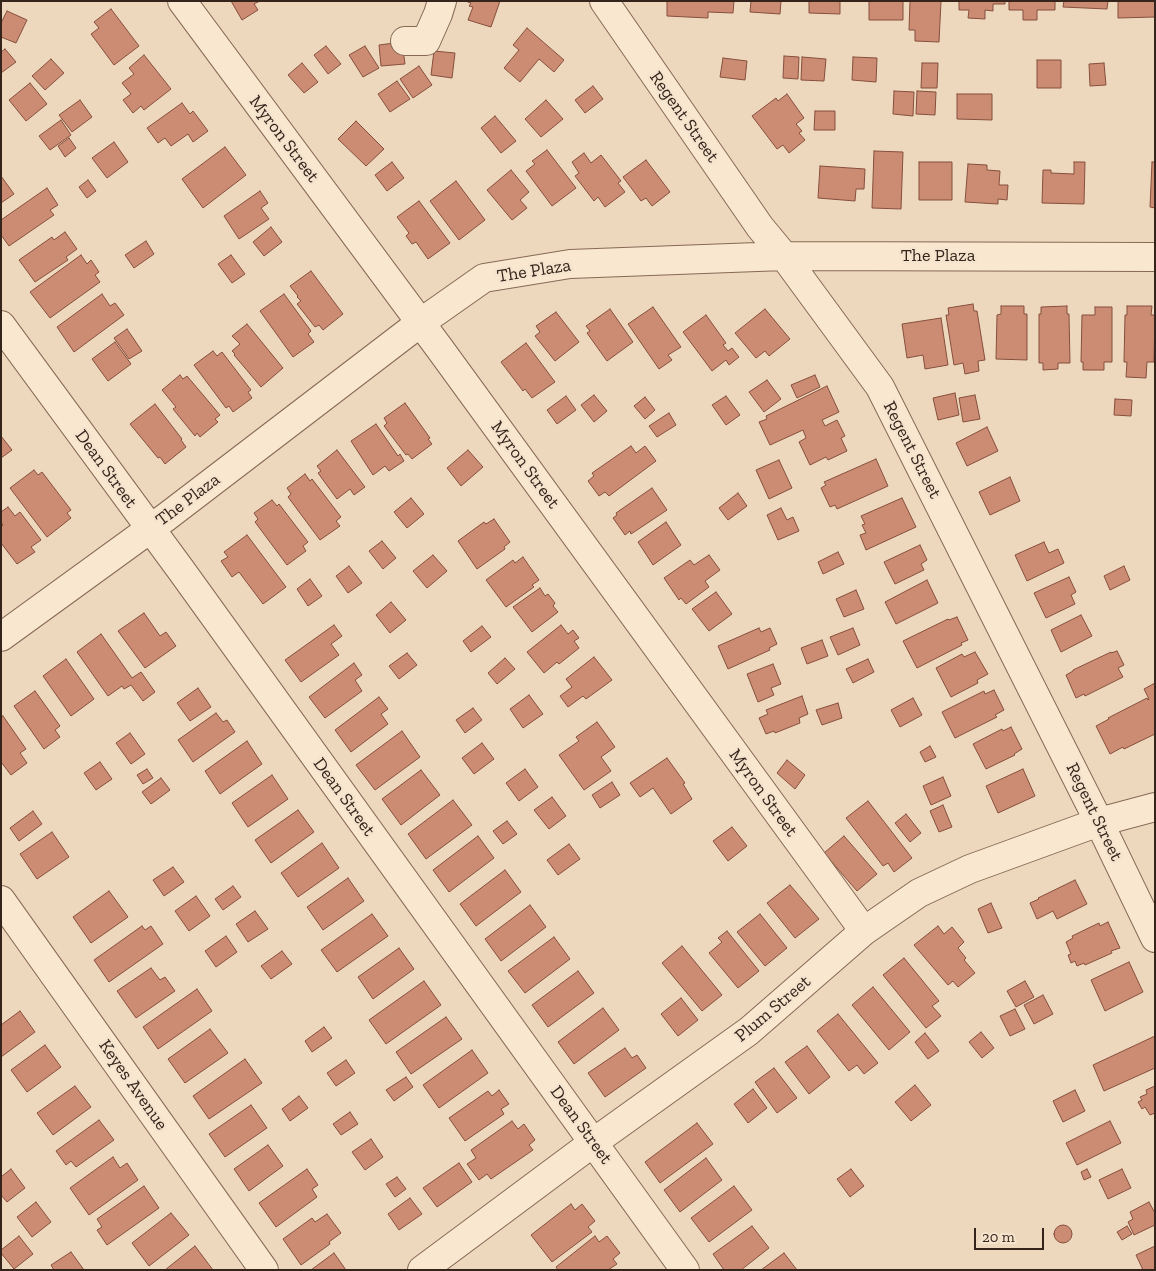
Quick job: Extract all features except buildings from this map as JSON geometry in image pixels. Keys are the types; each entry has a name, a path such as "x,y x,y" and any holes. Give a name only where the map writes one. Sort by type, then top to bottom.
{"street":[{"name":"Myron Street","path":"182,1 420,323 864,931"},
{"path":"404,41 426,41 442,1"},
{"name":"Regent Street","path":"604,1 760,227 784,256 880,387 1099,822 1155,938"},
{"name":"The Plaza","path":"1,637 151,529 420,323 484,278 570,264 784,256 1155,257"},
{"name":"Dean Street","path":"1,325 151,529 685,1270"},
{"name":"Plum Street","path":"422,1270 594,1142 749,1031 864,931 919,893 970,869 1099,822 1155,807"},
{"name":"Keyes Avenue","path":"1,900 264,1270"}]}
